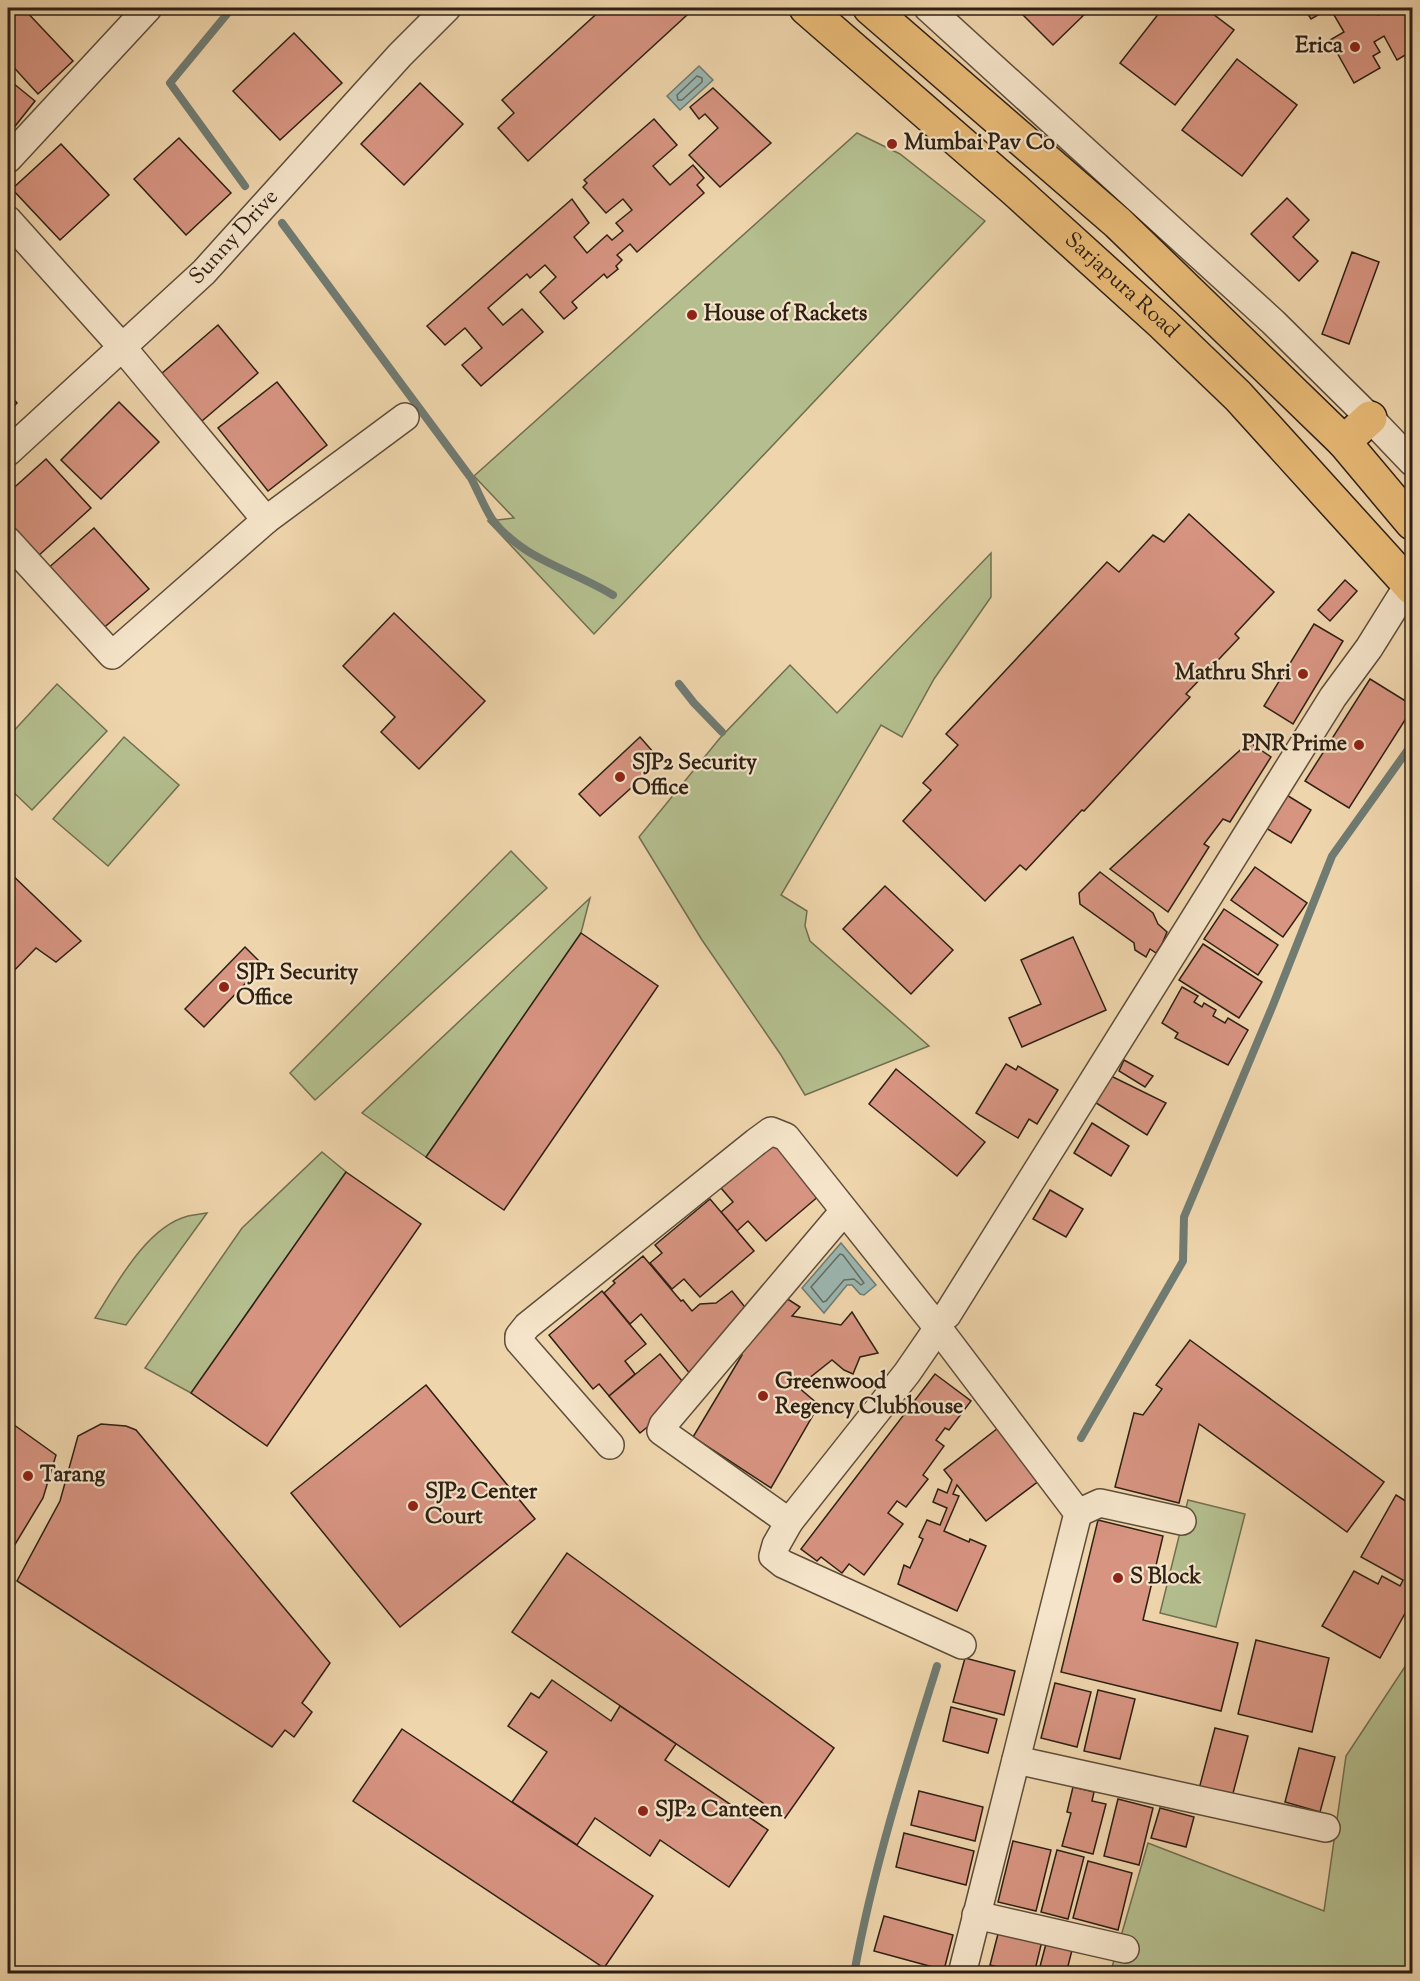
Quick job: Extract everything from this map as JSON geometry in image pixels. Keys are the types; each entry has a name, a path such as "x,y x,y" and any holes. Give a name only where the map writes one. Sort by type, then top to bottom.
{"main road":[{"name":"Sarjapura Road","path":"806,8 1060,230 1163,324 1238,396 1411,586"},
{"name":"Sarjapura Road","path":"870,8 1118,223 1344,442 1413,523"},
{"path":"1060,230 1091,200"},
{"path":"1086,255 1118,223"},
{"path":"1344,442 1370,418"}],"street":[{"path":"8,159 148,8"},
{"name":"Sunny Drive","path":"8,452 204,272 400,55 447,8"},
{"path":"928,8 1256,306 1413,462"},
{"path":"8,220 122,347 266,520"},
{"path":"8,541 112,655 266,520 405,417"},
{"path":"962,1645 783,1564 773,1556 776,1545 789,1522 907,1373 943,1321 1333,697 1411,586"},
{"path":"610,1445 519,1341 519,1336 527,1326 771,1131 786,1137 844,1211 943,1321 1078,1513 962,1974"},
{"path":"789,1522 663,1433 661,1428 844,1211"},
{"path":"1078,1513 1100,1503 1182,1521"},
{"path":"1016,1760 1326,1828"},
{"path":"976,1915 1125,1949"}],"green space":[{"path":"857,133 900,154 985,221 594,634 488,521 514,518 474,476"},
{"path":"991,553 991,597 934,679 902,737 881,725 781,895 807,911 805,926 810,941 929,1046 805,1095 781,1055 702,940 639,837 720,738 790,665 837,713"},
{"path":"57,684 107,731 32,810 8,787 8,737"},
{"path":"124,737 179,785 108,866 53,819"},
{"path":"511,851 547,888 315,1100 290,1073"},
{"path":"590,898 581,933 426,1157 362,1113"},
{"path":"322,1152 346,1172 191,1393 145,1368 242,1228"},
{"path":"207,1213 126,1325 95,1318 123,1274 146,1244 173,1222 188,1216"},
{"path":"1188,1500 1245,1514 1216,1627 1160,1613"},
{"path":"1412,1656 1412,1973 1110,1974 1148,1843 1324,1911 1346,1756"}],"water":[{"path":"699,66 713,80 680,110 667,96"},
{"path":"841,1243 876,1285 864,1295 852,1285 847,1285 824,1313 802,1288"}],"building":[{"path":"23,8 73,61 38,94 8,61 8,9"},
{"path":"603,8 679,8 687,15 528,161 498,128 514,113 502,100"},
{"path":"1016,8 1091,8 1053,45"},
{"path":"1163,8 1205,8 1234,30 1175,105 1120,63"},
{"path":"1304,8 1330,8 1311,19"},
{"name":"Erica","path":"1330,8 1378,8 1374,9 1378,15 1392,8 1411,8 1412,51 1397,60 1384,36 1374,42 1380,52 1373,56 1380,68 1354,83 1330,40 1344,32"},
{"path":"294,33 342,83 280,140 233,91"},
{"path":"1237,59 1297,105 1242,176 1182,130"},
{"path":"8,79 35,101 8,135"},
{"path":"420,83 463,124 404,185 361,144"},
{"path":"713,88 771,143 720,187 689,155 718,128 705,114 699,119 690,107"},
{"path":"654,119 677,145 653,166 670,185 693,165 704,178 697,185 704,193 637,252 630,244 617,255 622,260 616,266 618,269 607,278 604,274 572,302 577,308 564,319 540,292 556,277 545,265 530,278 527,274 488,308 503,325 522,309 543,332 481,386 462,365 482,348 465,328 445,345 427,326 572,199 589,223 574,237 587,253 607,235 612,240 623,231 616,223 632,210 623,199 606,213 583,187 587,183 584,180"},
{"path":"179,138 231,193 186,235 134,179"},
{"path":"61,144 109,195 60,240 12,189"},
{"path":"1287,198 1309,220 1293,237 1318,261 1299,281 1251,234"},
{"path":"1352,252 1379,262 1349,344 1322,334"},
{"path":"218,325 258,373 202,421 161,374"},
{"path":"277,382 327,445 268,491 218,428"},
{"path":"8,393 17,403 8,412"},
{"path":"119,402 159,442 101,499 61,460"},
{"path":"46,459 91,508 37,557 8,525 8,493"},
{"path":"1189,514 1274,592 1235,634 1239,638 1186,694 1190,697 1084,811 1082,810 1026,870 1020,865 985,901 903,821 931,790 923,783 958,745 946,734 1107,562 1119,572 1153,535 1164,542"},
{"path":"94,528 149,589 100,631 46,570"},
{"path":"1345,580 1357,591 1330,621 1318,610"},
{"path":"394,613 485,701 419,769 381,732 395,717 343,666"},
{"name":"Mathru Shri","path":"1314,624 1343,641 1293,724 1264,706"},
{"name":"PNR Prime","path":"1370,679 1412,705 1412,709 1349,808 1305,781"},
{"name":"SJP2 Security Office","path":"640,737 661,761 600,816 579,794"},
{"path":"1249,742 1271,757 1230,822 1223,819 1204,844 1209,847 1168,912 1110,869"},
{"path":"1285,794 1311,810 1291,843 1264,827"},
{"path":"1255,867 1307,903 1283,937 1231,900"},
{"path":"8,871 81,941 56,962 36,948 8,977"},
{"path":"1100,872 1153,913 1158,924 1167,932 1156,953 1150,949 1146,957 1135,950 1134,943 1080,904 1079,893"},
{"path":"885,886 953,950 911,994 843,929"},
{"path":"1224,909 1278,945 1258,975 1204,939"},
{"path":"581,933 658,986 504,1210 426,1157"},
{"path":"1073,937 1106,1010 1022,1047 1009,1018 1041,1004 1021,960"},
{"path":"1203,944 1262,982 1239,1018 1179,980"},
{"name":"SJP1 Security Office","path":"245,947 263,965 204,1027 185,1009"},
{"path":"1182,987 1198,996 1194,1002 1202,1007 1204,1003 1216,1010 1213,1016 1225,1023 1228,1018 1248,1030 1228,1065 1175,1038 1178,1033 1162,1023"},
{"path":"1124,1060 1153,1076 1145,1087 1119,1071"},
{"path":"1006,1064 1016,1070 1018,1066 1058,1090 1037,1124 1029,1119 1018,1138 976,1113"},
{"path":"896,1069 985,1142 957,1176 869,1104"},
{"path":"1111,1076 1166,1103 1147,1135 1093,1101"},
{"path":"1092,1123 1129,1146 1111,1176 1074,1153"},
{"path":"775,1142 820,1195 766,1241 748,1221 737,1231 721,1212 733,1202 721,1188"},
{"path":"346,1172 421,1224 267,1446 191,1393"},
{"path":"1050,1190 1083,1209 1066,1237 1033,1219"},
{"path":"710,1199 754,1251 700,1297 684,1279 672,1289 650,1263 662,1253 655,1245"},
{"path":"643,1256 692,1311 700,1304 716,1303 732,1291 752,1316 691,1375 641,1314 630,1324 604,1293 615,1283 613,1281"},
{"path":"602,1291 646,1344 625,1361 635,1374 609,1396 599,1384 593,1389 549,1335"},
{"name":"Greenwood Regency Clubhouse","path":"786,1298 800,1307 792,1316 841,1325 852,1312 878,1353 860,1357 853,1374 832,1360 798,1387 819,1405 771,1488 693,1437 742,1355 737,1353"},
{"path":"1190,1340 1384,1482 1347,1532 1199,1424 1179,1503 1115,1487 1134,1413 1143,1415 1162,1389 1156,1385"},
{"path":"660,1354 687,1387 672,1407 640,1433 609,1396"},
{"path":"935,1374 971,1401 949,1430 945,1428 936,1440 944,1446 923,1475 928,1479 906,1507 897,1501 888,1513 903,1524 864,1575 849,1564 842,1573 821,1557 817,1561 801,1549"},
{"name":"SJP2 Center Court","path":"426,1385 535,1519 400,1627 291,1493"},
{"name":"Tarang","path":"10,1422 56,1455 43,1498 8,1556 8,1426"},
{"path":"101,1424 126,1426 136,1430 330,1663 302,1703 312,1712 294,1737 285,1730 272,1747 17,1581 60,1501 78,1436"},
{"path":"1002,1425 1044,1477 986,1521 957,1485 953,1494 959,1496 944,1531 969,1542 970,1539 986,1546 957,1611 898,1584 904,1565 910,1568 923,1539 919,1537 927,1520 940,1525 947,1508 933,1502 938,1489 947,1493 952,1480 944,1470"},
{"path":"1396,1495 1412,1505 1412,1601 1380,1658 1322,1626 1354,1571 1378,1584 1382,1576 1400,1586 1403,1580 1361,1557"},
{"name":"S Block","path":"1098,1520 1163,1536 1143,1620 1238,1643 1221,1711 1061,1672"},
{"path":"567,1553 834,1748 785,1818 512,1632"},
{"path":"1256,1640 1329,1658 1312,1732 1238,1714"},
{"path":"965,1658 1015,1671 1004,1715 953,1702"},
{"path":"552,1680 611,1721 620,1706 676,1744 665,1760 768,1830 729,1887 660,1840 650,1856 595,1818 577,1845 512,1802 547,1752 508,1726 531,1693 539,1698"},
{"path":"1055,1683 1091,1692 1077,1747 1041,1738"},
{"path":"1098,1690 1135,1699 1120,1759 1084,1751"},
{"path":"951,1707 997,1719 988,1753 943,1741"},
{"path":"1215,1728 1248,1736 1232,1797 1199,1789"},
{"path":"402,1729 653,1896 604,1968 353,1801"},
{"path":"1299,1748 1335,1757 1320,1812 1285,1802"},
{"path":"1073,1787 1094,1792 1092,1801 1106,1804 1093,1854 1062,1846 1071,1813 1067,1812"},
{"path":"919,1791 983,1807 975,1841 911,1825"},
{"path":"1118,1799 1153,1808 1139,1865 1104,1856"},
{"path":"1160,1808 1194,1817 1186,1847 1151,1838"},
{"path":"904,1833 974,1851 966,1885 896,1867"},
{"path":"1013,1841 1051,1850 1036,1911 998,1902"},
{"path":"1057,1850 1084,1857 1068,1919 1041,1912"},
{"path":"1088,1861 1132,1873 1118,1930 1073,1918"},
{"path":"884,1916 953,1935 944,1970 874,1951"},
{"path":"999,1930 1042,1941 1034,1974 1023,1974 990,1965"},
{"path":"1047,1940 1073,1946 1066,1974 1038,1974"}],"waterway":[{"path":"232,8 170,83 245,186"},
{"path":"282,223 471,478 489,514 504,533 532,554 613,595"},
{"path":"679,684 722,732"},
{"path":"1081,1438 1183,1261 1184,1217 1273,1005 1332,856 1412,744"},
{"path":"854,1974 880,1857 937,1666"}],"place":[{"name":"Erica","path":"1355,47"},
{"name":"Mumbai Pav Co","path":"892,144"},
{"name":"House of Rackets","path":"692,315"},
{"name":"Mathru Shri","path":"1303,674"},
{"name":"PNR Prime","path":"1359,745"},
{"name":"SJP2 Security Office","path":"620,777"},
{"name":"SJP1 Security Office","path":"224,987"},
{"name":"Greenwood Regency Clubhouse","path":"763,1396"},
{"name":"Tarang","path":"28,1476"},
{"name":"SJP2 Center Court","path":"413,1506"},
{"name":"S Block","path":"1118,1578"},
{"name":"SJP2 Canteen","path":"643,1811"}]}
